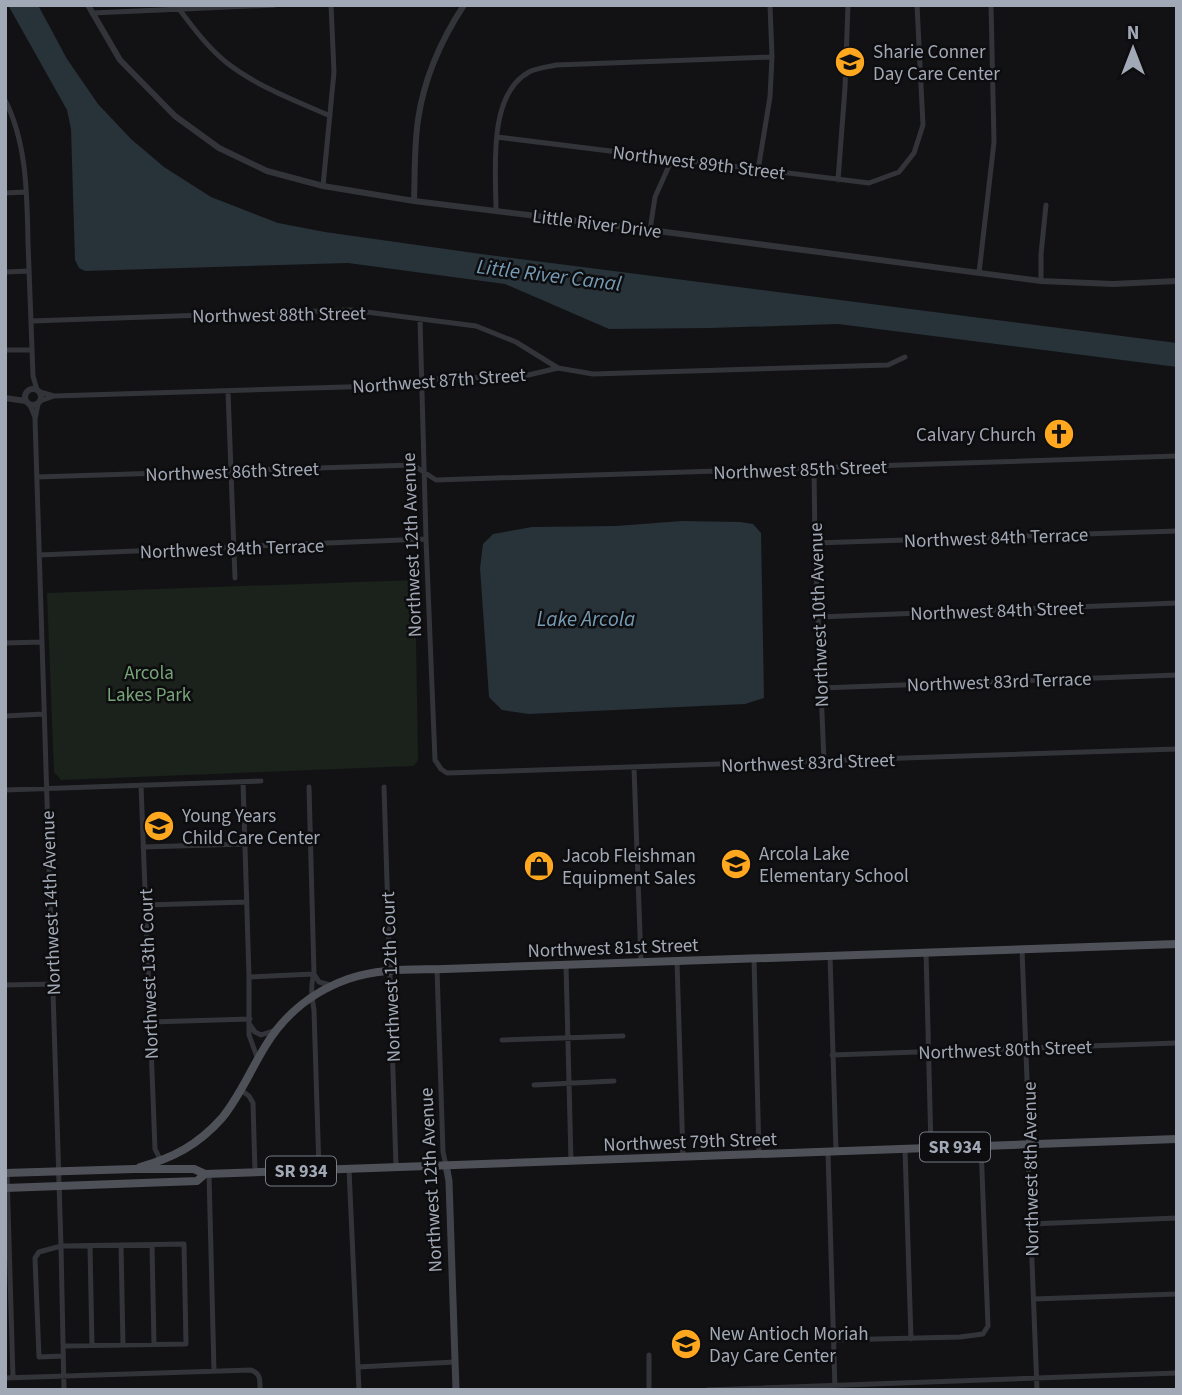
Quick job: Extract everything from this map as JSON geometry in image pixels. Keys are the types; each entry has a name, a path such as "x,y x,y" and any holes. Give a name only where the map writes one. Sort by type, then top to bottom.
{"main road":[{"name":"Northwest 81st Street","path":"134,1169 182,1151 208,1133 224,1115 277,1029 288,1017 311,998 333,985 366,974 437,969 1177,944"},
{"name":"Northwest 79th Street","path":"6,1173 194,1169 207,1174 1177,1139"},
{"name":"Northwest 12th Avenue","path":"446,1166 449,1181 456,1390"},
{"name":"Northwest 79th Street","path":"6,1188 197,1181 207,1174"}],"street":[{"name":"Little River Drive","path":"88,5 120,60 174,116 219,148 267,171 323,186 414,201 1041,281 1112,284 1177,281"},
{"path":"92,13 177,7 275,5"},
{"path":"323,186 334,72 331,5"},
{"path":"414,201 417,121 426,83 440,46 464,5"},
{"path":"758,170 770,97 770,5"},
{"path":"838,180 848,5"},
{"name":"Northwest 89th Street","path":"497,137 869,183 899,172 914,153 923,125 917,5"},
{"path":"979,273 994,142 991,5"},
{"path":"177,7 200,36 226,62 264,87 330,116"},
{"path":"496,211 495,157 503,107 512,87 529,72 556,65 772,57"},
{"path":"5,100 20,143 26,192 33,391"},
{"path":"650,230 654,197 672,159"},
{"path":"5,193 26,192"},
{"path":"1041,281 1046,205"},
{"path":"5,272 29,271"},
{"name":"Northwest 88th Street","path":"31,321 351,310 476,326 516,342 558,368"},
{"name":"Northwest 12th Avenue","path":"420,319 435,760 441,769"},
{"path":"5,350 32,349"},
{"name":"Northwest 87th Street","path":"7,398 33,391 54,396 411,385 432,379 524,376 558,368 593,374 888,365 905,357"},
{"path":"33,391 41,397 33,403 24,397 33,391"},
{"path":"228,391 235,578"},
{"name":"Northwest 87th Street","path":"7,398 33,403 54,396"},
{"name":"Northwest 14th Avenue","path":"33,403 64,1390"},
{"name":"Northwest 85th Street","path":"425,473 436,480 1177,456"},
{"name":"Northwest 86th Street","path":"37,477 413,465 425,473"},
{"name":"Northwest 10th Avenue","path":"814,469 824,762"},
{"name":"Northwest 84th Terrace","path":"815,543 1177,531"},
{"name":"Northwest 84th Terrace","path":"39,555 426,540"},
{"name":"Northwest 84th Street","path":"818,617 1177,603"},
{"path":"5,643 42,642"},
{"name":"Northwest 83rd Terrace","path":"821,688 1177,675"},
{"path":"5,716 44,714"},
{"name":"Northwest 83rd Street","path":"441,769 447,773 634,768 1177,749"},
{"path":"634,768 641,962"},
{"path":"5,790 261,781"},
{"path":"243,782 249,1035 258,1060"},
{"name":"Northwest 13th Court","path":"141,785 155,1149 161,1161"},
{"path":"309,787 314,974 311,998 314,1010 319,1170"},
{"name":"Northwest 12th Court","path":"384,787 396,1167"},
{"path":"143,847 245,844"},
{"path":"145,905 247,902"},
{"name":"Northwest 8th Avenue","path":"1022,949 1037,1390"},
{"path":"926,952 931,1148"},
{"path":"830,956 835,1387"},
{"path":"754,958 759,1154"},
{"path":"677,961 683,1157"},
{"path":"566,965 572,1161"},
{"name":"Northwest 12th Avenue","path":"437,969 443,1152 446,1166"},
{"path":"249,977 314,974"},
{"path":"314,974 319,982 333,985"},
{"path":"5,985 53,984"},
{"path":"151,1022 250,1022"},
{"path":"250,1022 259,1035 277,1029"},
{"path":"502,1040 623,1036"},
{"name":"Northwest 80th Street","path":"832,1055 1177,1043"},
{"path":"534,1085 614,1081"},
{"path":"241,1090 253,1103 255,1172"},
{"path":"834,1340 911,1339 982,1334 988,1326 981,1146"},
{"path":"905,1149 911,1339"},
{"path":"349,1169 359,1390"},
{"path":"6,1173 13,1378"},
{"path":"207,1174 214,1371"},
{"path":"1030,1224 1177,1218"},
{"path":"63,1346 186,1344 184,1244 61,1246 39,1252 35,1258 39,1357 63,1356"},
{"path":"121,1245 123,1345"},
{"path":"152,1245 154,1345"},
{"path":"90,1246 92,1346"},
{"path":"1034,1299 1177,1294"},
{"path":"649,1355 649,1390"},
{"path":"358,1367 455,1362"},
{"path":"5,1378 251,1370 260,1377 260,1390"},
{"path":"707,1390 1177,1373"}],"green space":[{"name":"Arcola Lakes Park","path":"415,580 418,758 413,766 61,780 54,772 47,593"}],"water":[{"name":"Little River Canal","path":"8,5 38,5 67,59 98,104 131,139 164,167 211,197 278,223 481,254 1177,343 1177,367 838,324 609,329 505,284 348,263 85,271 79,268 75,260 71,129 67,110"},
{"name":"Lake Arcola","path":"682,521 740,522 753,524 761,533 764,698 745,704 529,714 502,710 489,697 480,568 483,544 493,534 532,527 616,526"}],"place":[{"name":"Sharie Conner Day Care Center","path":"850,62"},
{"name":"Calvary Church","path":"1059,434"},
{"name":"Young Years Child Care Center","path":"159,826"},
{"name":"Arcola Lake Elementary School","path":"736,864"},
{"name":"Jacob Fleishman Equipment Sales","path":"539,866"},
{"name":"New Antioch Moriah Day Care Center","path":"686,1344"}]}
